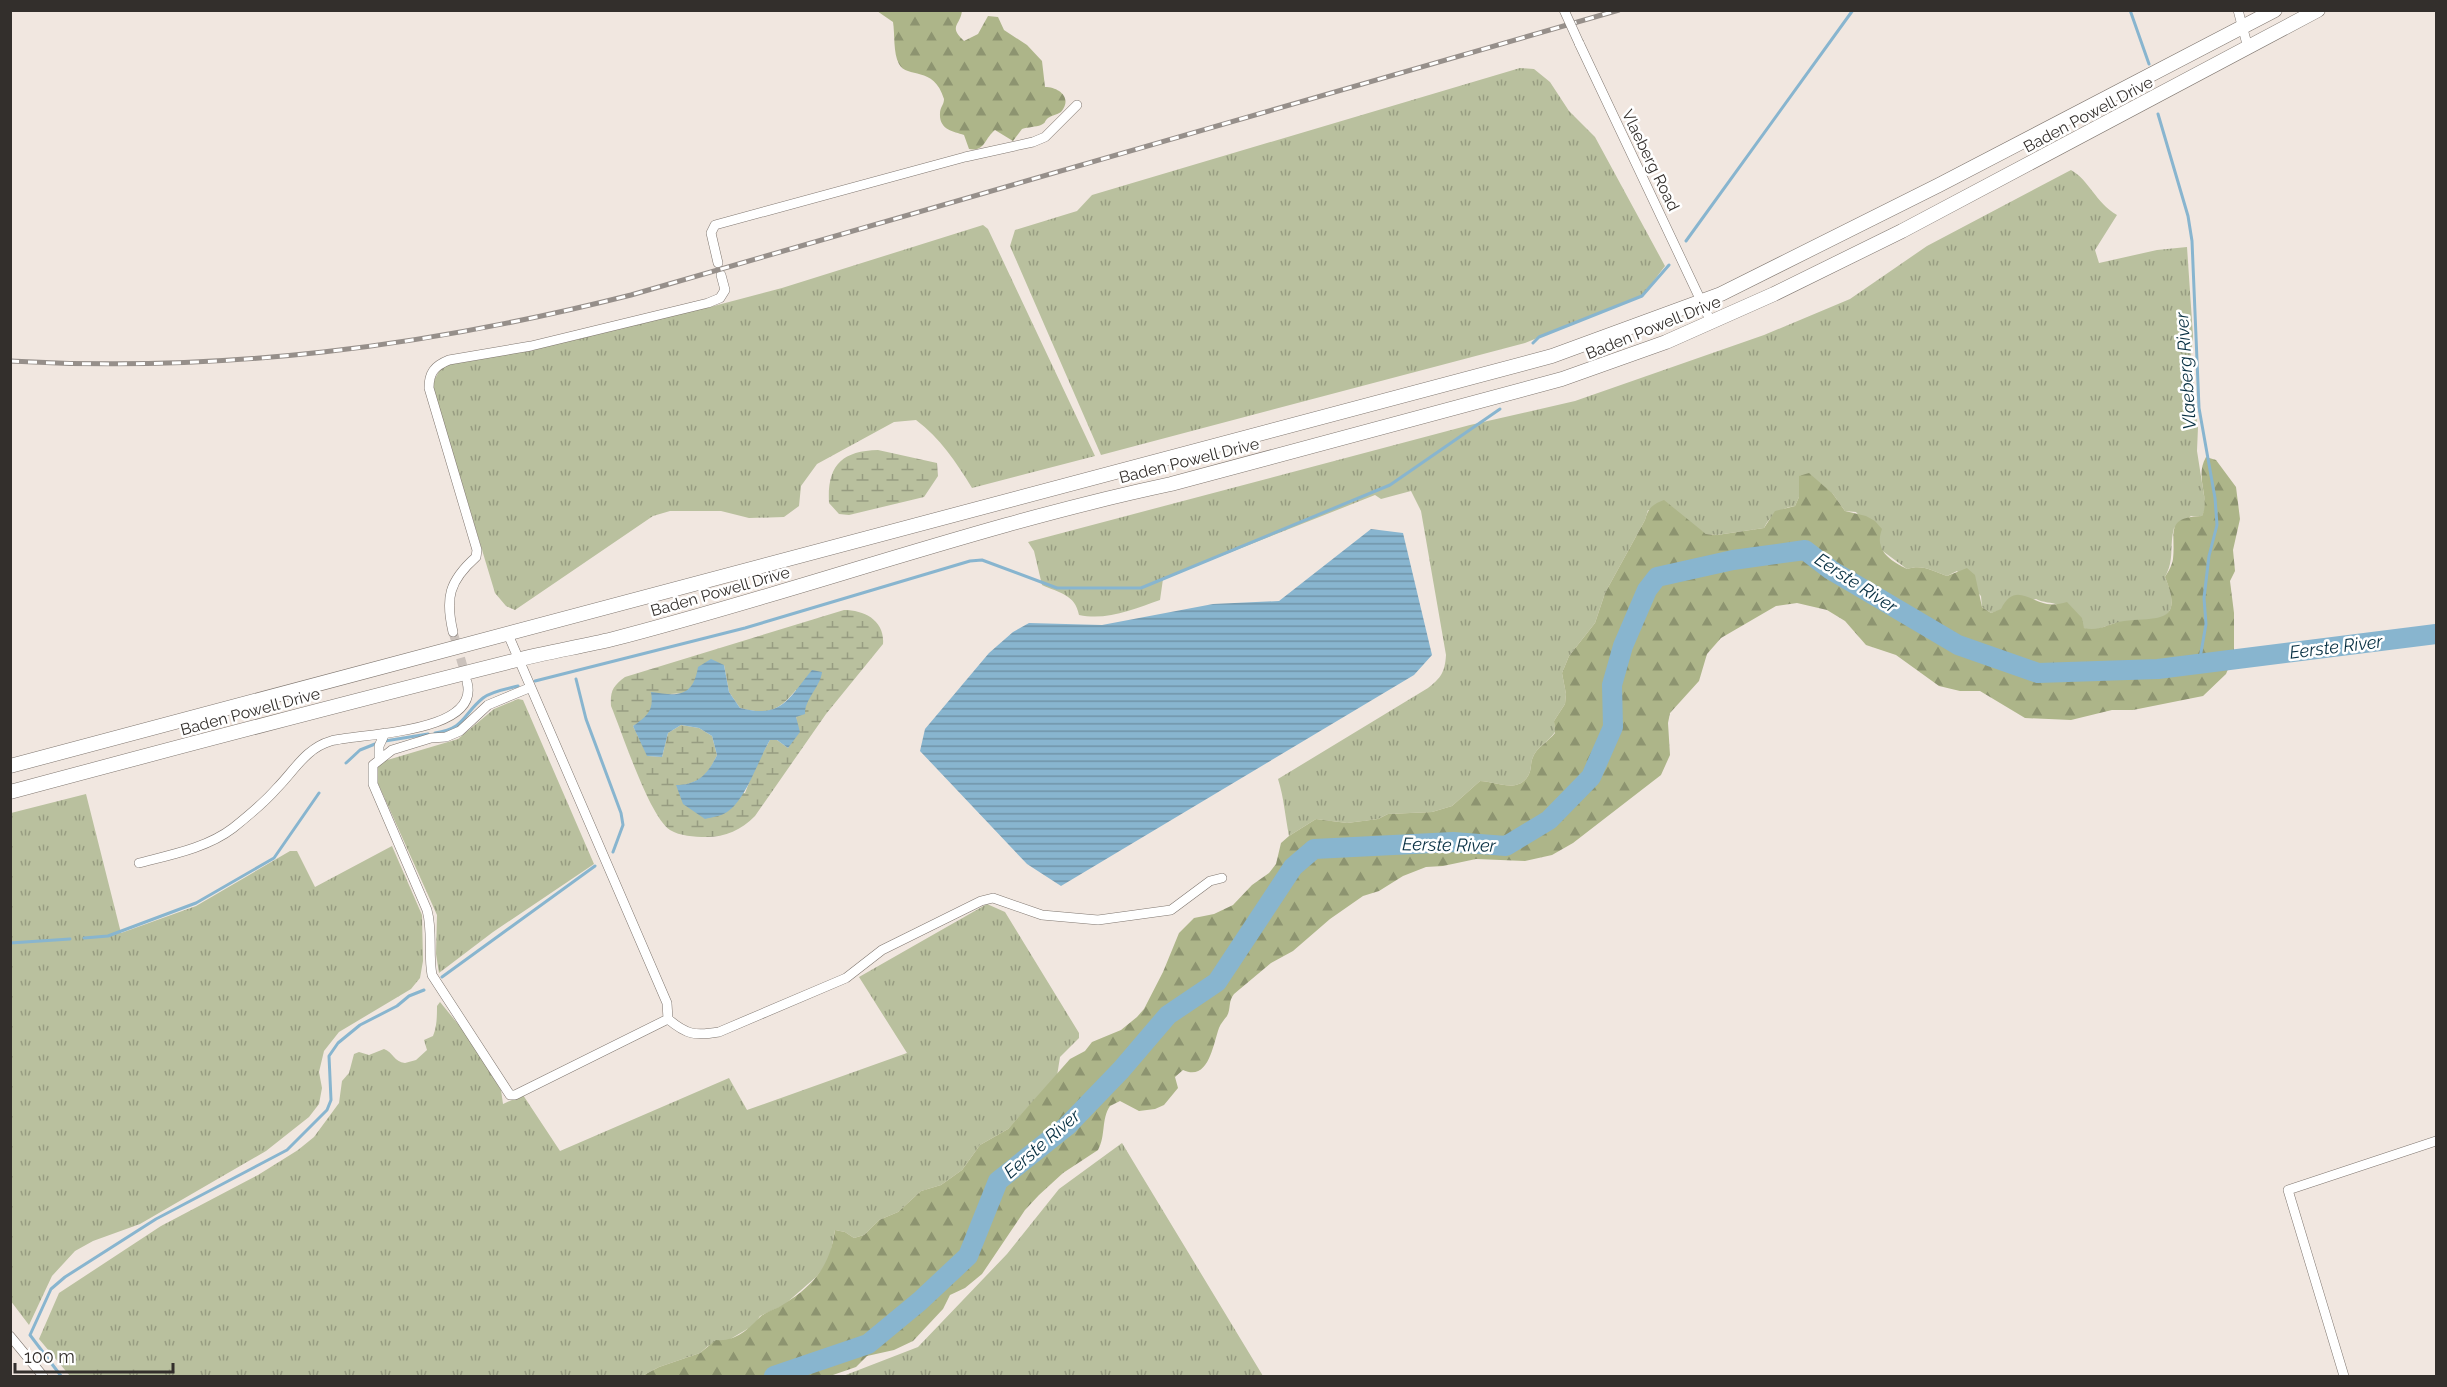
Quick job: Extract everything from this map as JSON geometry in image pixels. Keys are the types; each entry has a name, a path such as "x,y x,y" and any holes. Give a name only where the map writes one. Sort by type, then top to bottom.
{"main road":[{"name":"Baden Powell Drive","path":"10,766 507,632 1541,359 1701,302 1940,185 2275,10"},
{"name":"Baden Powell Drive","path":"10,792 518,659 612,639 862,569 957,538 1562,379 1611,364 1712,322 1902,231 2318,10"}],"street":[{"name":"Vlaeberg Road","path":"1564,10 1712,322"},
{"path":"2238,10 2248,48"},
{"path":"718,263 711,233 715,225 965,157 1033,142 1045,137 1077,105"},
{"path":"453,632 448,603 453,583 462,569 476,557 477,550 429,388 429,376 437,364 448,360 531,346 708,303 720,298 725,290 722,274"},
{"path":"507,632 529,688 667,1003 668,1019 680,1029 697,1036 719,1032 846,978 882,950 959,910 993,898 1042,915 1098,920 1171,910 1210,881 1222,878"},
{"path":"139,864 185,851 231,830 277,788 314,748 330,741 427,726 450,718 465,704 470,692 467,682"},
{"path":"529,688 488,705 453,734 392,750 379,757 373,765 373,784 432,925 429,959 432,975 506,1092 515,1095 668,1019"},
{"path":"379,757 379,746 385,733"},
{"path":"2344,1377 2288,1190 2436,1141"},
{"path":"10,1336 43,1377"}],"green space":[{"path":"877,11 962,11 956,29 964,41 978,34 988,16 998,17 1004,30 1027,45 1042,61 1045,87 1063,94 1066,102 1064,107 1061,112 1048,118 1045,123 1022,129 1013,141 995,130 981,147 969,149 964,135 948,129 940,119 944,99 940,88 934,81 921,74 908,71 899,64 895,49 893,22"},
{"path":"1520,68 1534,69 1550,82 1569,111 1595,137 1665,266 1643,295 1525,343 1101,455 1010,246 1015,230 1077,211 1092,195"},
{"path":"2071,170 2083,180 2109,210 2117,215 2095,250 2099,263 2157,250 2187,247 2193,336 2190,366 2193,372 2198,427 2197,451 2206,508 2202,516 2191,516 2174,528 2171,559 2165,577 2171,605 2169,612 2162,617 2154,620 2117,623 2090,630 2078,624 2058,605 2036,599 1991,613 1982,607 1981,596 1957,571 1947,576 1923,568 1907,569 1880,549 1878,539 1856,512 1845,511 1833,494 1799,476 1799,497 1795,506 1777,513 1769,519 1764,528 1717,535 1706,534 1697,528 1648,510 1645,520 1605,593 1595,623 1569,656 1562,673 1566,694 1565,704 1554,721 1555,732 1535,754 1529,774 1523,781 1506,785 1480,781 1452,806 1432,812 1388,814 1378,819 1347,823 1316,819 1289,836 1278,779 1428,688 1439,678 1445,666 1446,655 1421,511 1411,491 1381,499 1375,495 1163,579 1160,600 1120,613 1100,616 1079,615 1070,598 1042,585 1034,551 1028,542 1470,425 1575,401 1764,335 1850,299 1927,246"},
{"path":"983,225 988,229 1095,456 972,488 947,451 925,427 916,420 894,422 817,464 801,486 799,506 784,517 749,518 721,511 670,511 653,516 515,610 506,606 495,593 432,384 442,366 710,307 782,288"},
{"path":"878,450 937,463 938,476 924,497 849,515 839,514 829,503 829,490 834,470 846,457 865,451"},
{"path":"2206,457 2216,460 2236,487 2240,519 2233,550 2235,571 2230,581 2234,613 2234,655 2226,674 2203,696 2133,710 2112,710 2071,720 2025,718 1980,691 1960,691 1939,686 1896,655 1866,645 1845,621 1827,610 1797,603 1776,606 1721,638 1707,654 1699,681 1670,713 1668,723 1670,755 1661,775 1573,843 1552,855 1525,861 1476,859 1426,867 1403,876 1379,891 1363,896 1330,919 1293,951 1271,963 1234,994 1227,1016 1220,1026 1212,1051 1204,1066 1199,1071 1183,1070 1175,1077 1178,1088 1164,1105 1155,1109 1139,1111 1120,1101 1110,1106 1105,1116 1098,1150 1063,1173 1039,1195 1025,1210 982,1274 965,1288 950,1295 943,1309 913,1341 894,1350 867,1356 856,1367 830,1376 642,1376 659,1367 700,1353 716,1340 735,1337 768,1312 795,1297 812,1282 825,1264 835,1230 845,1232 854,1238 864,1235 879,1220 898,1212 921,1191 941,1185 962,1170 980,1145 1008,1129 1070,1059 1085,1051 1092,1042 1121,1030 1137,1017 1144,1009 1163,972 1179,933 1194,918 1214,914 1233,905 1252,885 1269,873 1276,864 1281,843 1289,836 1316,819 1347,823 1378,819 1388,814 1432,812 1452,806 1480,781 1512,785 1523,781 1529,774 1535,754 1555,733 1554,721 1565,704 1566,694 1562,673 1569,656 1595,623 1605,593 1648,512 1657,503 1664,500 1706,534 1717,535 1764,528 1775,511 1795,506 1799,497 1799,476 1809,473 1833,494 1845,511 1866,516 1875,521 1882,529 1880,543 1882,549 1900,566 1907,569 1923,568 1947,576 1967,568 1975,575 1982,607 1991,613 2001,609 2011,597 2022,595 2047,604 2067,602 2082,618 2084,628 2094,629 2124,621 2157,618 2170,611 2172,603 2165,577 2173,559 2174,528 2182,520 2202,516 2205,502 2202,473"},
{"path":"844,610 859,612 872,618 881,629 883,636 883,644 826,714 755,816 739,829 720,836 697,837 674,832 662,822 653,808 611,706 613,689 625,677","holes":["724,665 729,692 740,708 765,711 778,707 796,690 795,727 792,741 788,748 777,740 770,740 756,765 745,793 676,786 697,781 710,769 717,755 712,736 699,728 681,725 668,733 662,757 648,756 633,726 648,717 653,704 670,694 685,693 696,682"]},
{"path":"518,699 523,700 594,864 493,932 439,973 436,954 437,915 376,779 377,767 384,761 458,739 494,709"},
{"path":"86,794 121,933 196,906 290,851 297,851 315,887 392,846 422,915 423,961 420,978 411,989 339,1032 324,1051 319,1072 322,1088 319,1104 309,1117 266,1151 140,1224 93,1241 75,1251 52,1276 29,1325 10,1300 11,813"},
{"path":"987,904 1005,912 1079,1033 1079,1038 1060,1057 1057,1076 1008,1129 980,1145 962,1170 941,1185 921,1191 898,1212 879,1220 864,1235 854,1238 845,1232 835,1230 829,1261 816,1277 784,1305 760,1316 754,1325 727,1341 708,1346 700,1353 659,1367 642,1376 70,1376 39,1339 59,1293 161,1226 258,1175 314,1137 339,1103 342,1081 349,1073 354,1054 359,1052 369,1055 384,1049 401,1062 416,1060 427,1050 424,1040 433,1036 437,1006 440,1002 467,1035 501,1090 503,1104 523,1095 560,1151 729,1078 747,1110 907,1053 859,977"},
{"path":"1122,1143 1263,1376 843,1376 918,1347 1007,1254 1059,1189"}],"water":[{"path":"1371,529 1403,533 1432,655 1414,675 1061,886 1027,864 920,751 925,729 989,653 1013,632 1029,623 1102,625 1213,604 1279,601"},
{"path":"711,659 724,665 729,692 740,708 754,711 766,711 783,704 812,670 822,672 807,703 805,714 796,717 800,732 788,748 777,740 770,740 746,789 734,806 727,812 705,819 683,804 676,785 696,781 710,768 717,755 712,736 699,728 681,725 668,733 662,757 647,756 633,726 649,712 652,704 651,692 676,694 688,690 696,677 698,667"}],"waterway":[{"path":"1686,241 1853,10"},
{"name":"Vlaeberg River","path":"2130,10 2149,64"},
{"name":"Vlaeberg River","path":"2158,114 2188,216 2192,241 2199,408 2215,498 2217,525 2209,556 2204,598 2206,624 2199,664"},
{"path":"1533,343 1539,337 1642,296 1669,265"},
{"path":"535,681 745,628 970,561 982,560 1057,588 1141,588 1390,485 1500,409"},
{"name":"Eerste River","path":"774,1376 868,1344 920,1301 968,1256 998,1181 1067,1126 1121,1070 1168,1015 1217,982 1293,867 1314,849 1453,842 1506,846 1549,820 1591,777 1613,727 1612,685 1623,646 1647,590 1657,577 1733,560 1805,550 1831,570 1958,645 2038,673 2158,669 2436,634"},
{"path":"576,679 586,719 621,813 623,825 613,852"},
{"path":"435,733 453,728 483,698 500,690 518,686"},
{"path":"385,741 428,734"},
{"path":"346,763 360,750 375,744"},
{"path":"84,938 108,936 196,903 274,858 319,793"},
{"path":"442,977 595,866"},
{"path":"10,943 70,939"},
{"path":"61,1376 30,1335 51,1289 65,1277 156,1219 287,1150 327,1110 331,1100 329,1056 338,1043 360,1025 397,1006 409,996 424,990"}],"tunnel":[{"path":"453,632 466,677"}],"railway":[{"path":"10,361 89,364 246,359 400,342 554,313 631,295 1619,10"}]}
